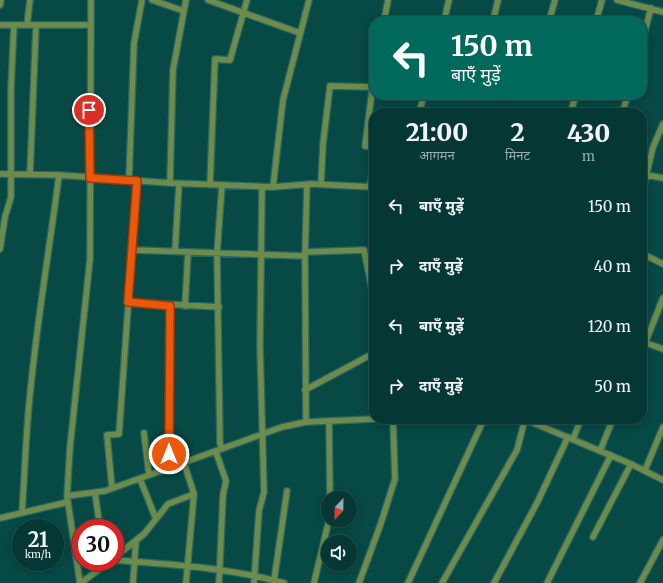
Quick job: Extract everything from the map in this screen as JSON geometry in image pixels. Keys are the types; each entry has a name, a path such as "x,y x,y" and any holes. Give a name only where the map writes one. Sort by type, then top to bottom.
{"street":[{"path":"0,5 1,0"},
{"path":"27,25 30,0"},
{"path":"91,0 90,259 70,447 68,499 80,583 96,571"},
{"path":"129,180 134,44 142,0"},
{"path":"152,0 184,11"},
{"path":"170,183 173,70 186,0"},
{"path":"208,0 300,33"},
{"path":"210,185 214,59 230,60 242,12 247,0"},
{"path":"273,187 283,100 309,0"},
{"path":"385,16 388,0"},
{"path":"445,16 449,0"},
{"path":"494,16 498,0"},
{"path":"550,16 555,0"},
{"path":"597,16 602,0"},
{"path":"617,0 663,12"},
{"path":"647,23 651,8"},
{"path":"0,25 90,25"},
{"path":"0,249 5,217 11,197 11,88 14,25"},
{"path":"30,174 36,25"},
{"path":"321,184 323,144 330,86 369,87"},
{"path":"369,112 365,146 369,146"},
{"path":"663,124 653,147 647,175 663,178"},
{"path":"0,174 59,175 222,186 273,187 307,184 369,186"},
{"path":"22,512 30,387 59,175"},
{"path":"112,488 107,435 119,434 137,181"},
{"path":"175,252 179,184"},
{"path":"306,422 305,254 307,184"},
{"path":"222,186 217,253 220,443 222,449"},
{"path":"254,583 259,511 264,492 261,433 260,255 262,187"},
{"path":"133,250 260,255 364,250 369,273"},
{"path":"185,306 188,252"},
{"path":"647,256 663,264"},
{"path":"647,335 663,298"},
{"path":"128,302 170,306 219,307"},
{"path":"169,468 170,306"},
{"path":"647,343 663,349"},
{"path":"305,390 369,356"},
{"path":"0,518 95,493 150,476 216,452 261,433 306,422 369,419"},
{"path":"329,421 330,491"},
{"path":"359,583 380,526 395,478 393,424"},
{"path":"408,583 482,424"},
{"path":"442,583 517,450 523,424"},
{"path":"543,424 570,438 645,470 663,480"},
{"path":"494,583 578,424"},
{"path":"600,451 611,424"},
{"path":"645,470 663,427"},
{"path":"144,433 150,476"},
{"path":"216,452 226,481 223,495 219,583"},
{"path":"547,583 611,455"},
{"path":"184,463 194,494 186,583"},
{"path":"593,536 631,464"},
{"path":"140,479 156,519"},
{"path":"274,581 287,491"},
{"path":"95,493 99,519"},
{"path":"124,551 156,519 168,504 194,494"},
{"path":"314,583 326,527"},
{"path":"133,583 136,540"},
{"path":"640,583 663,540"},
{"path":"124,560 187,566 255,576 283,583"}],"route":[{"path":"89,110 90,178 137,181 128,302 170,306 168,356 169,454"}]}
